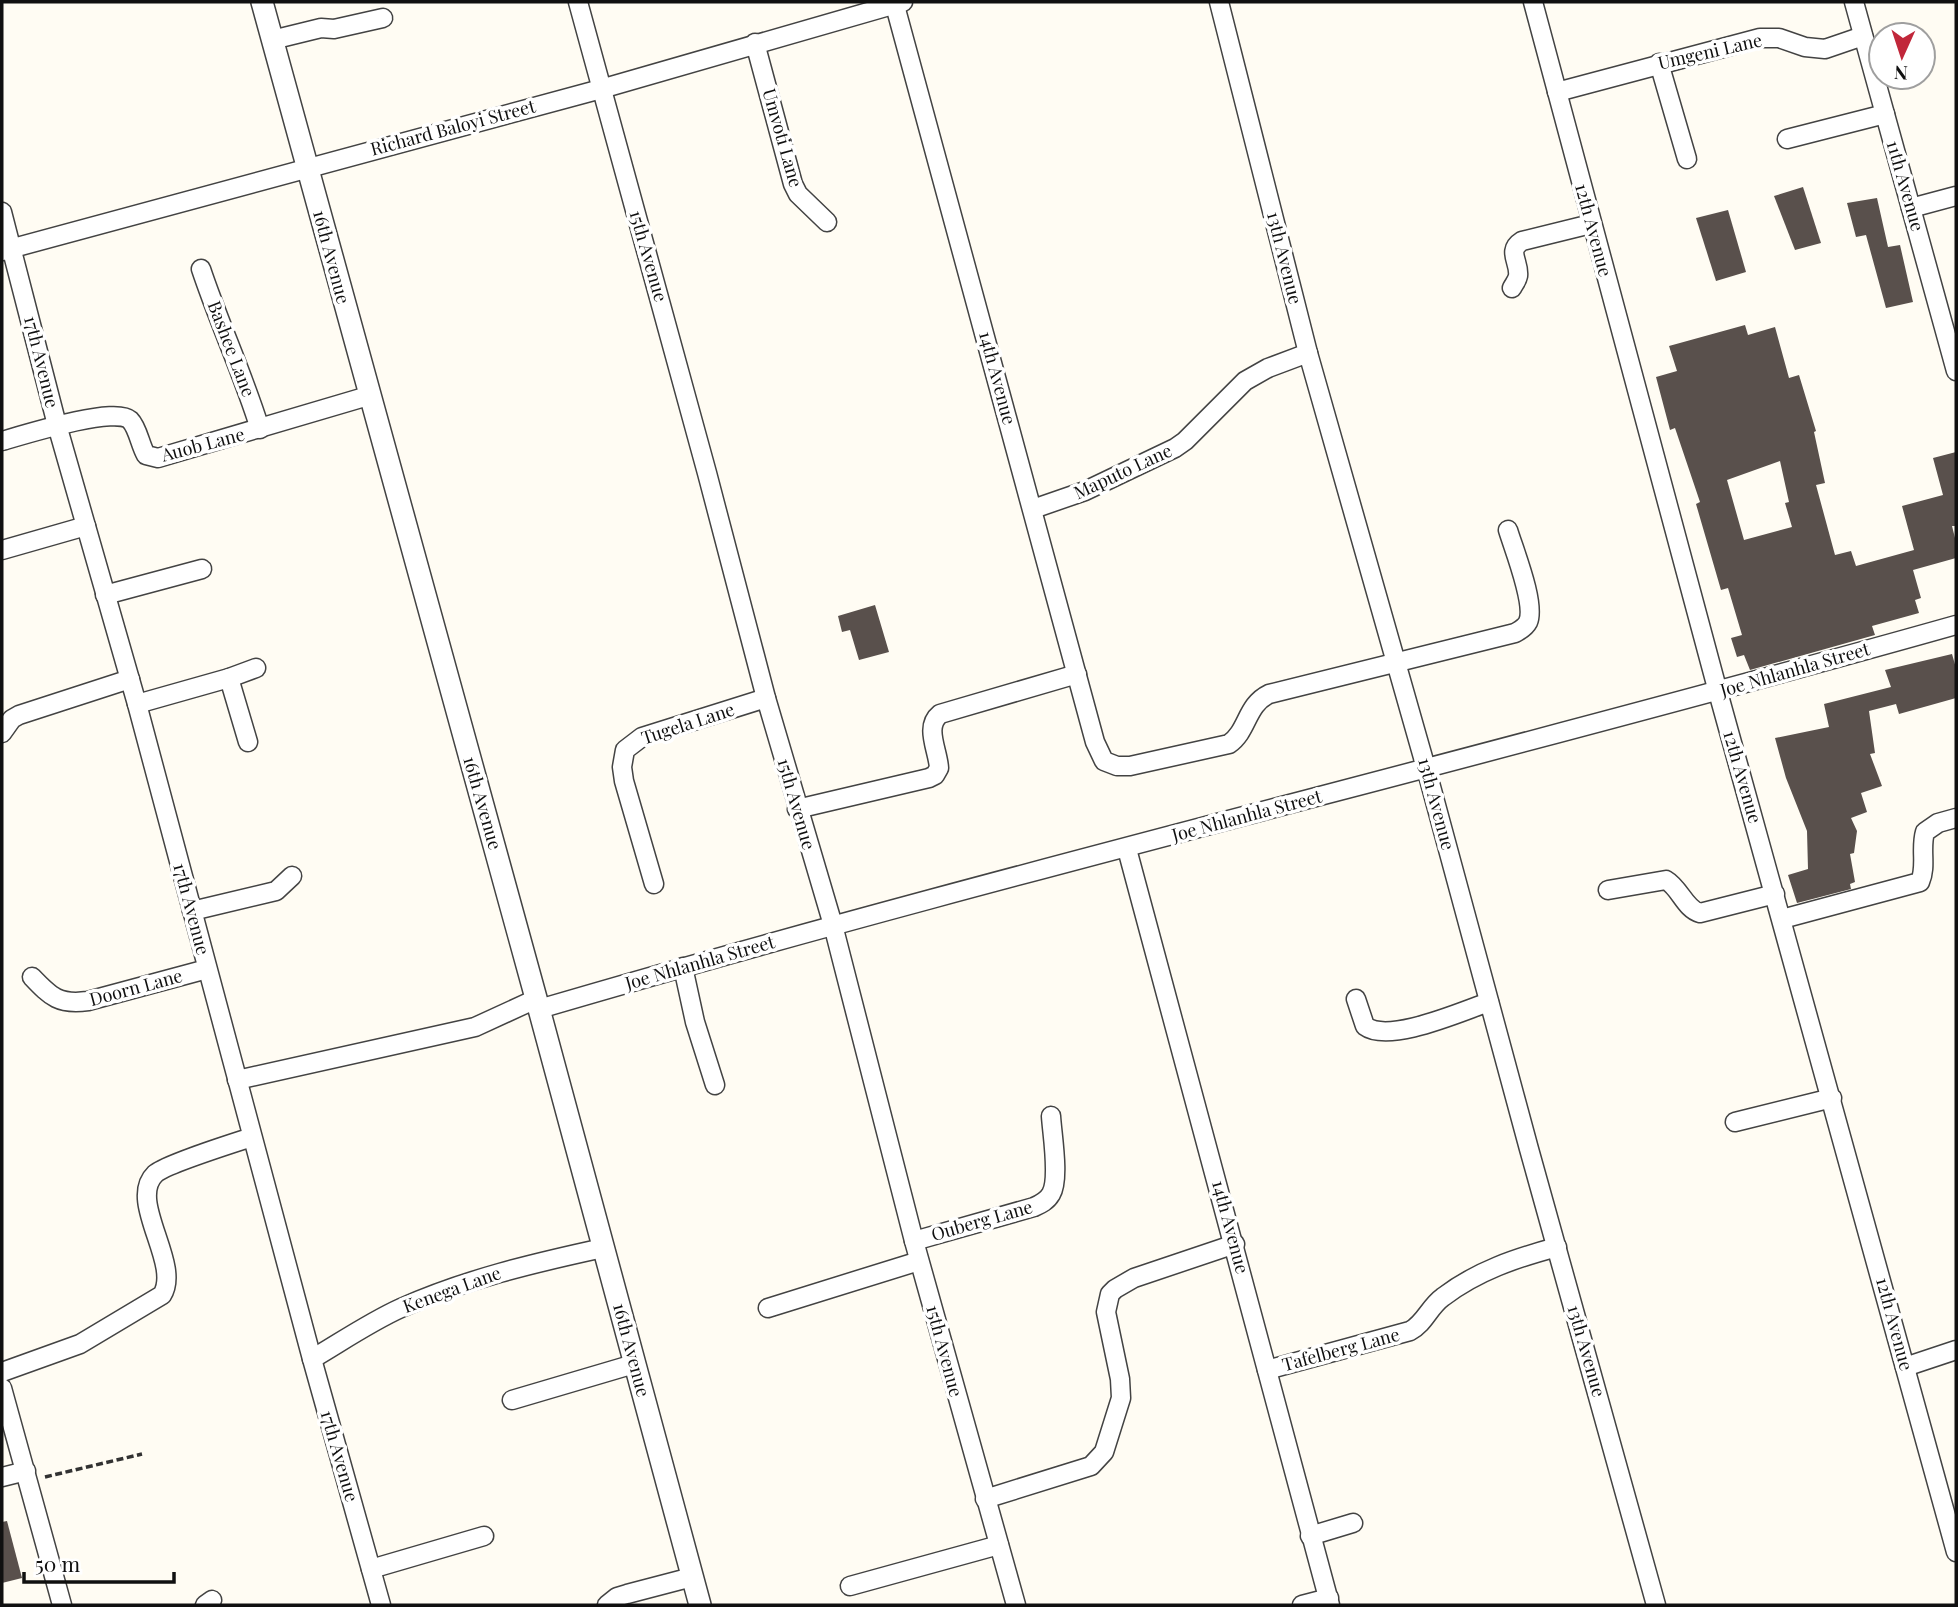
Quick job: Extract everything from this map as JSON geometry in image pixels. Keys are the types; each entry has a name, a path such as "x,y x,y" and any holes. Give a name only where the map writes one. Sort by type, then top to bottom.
{"street":[{"name":"16th Avenue","path":"262,2 368,396 538,1004 699,1605"},
{"name":"15th Avenue","path":"578,2 766,698 833,925 919,1261 1016,1605"},
{"name":"13th Avenue","path":"1219,2 1308,353 1426,768 1656,1605"},
{"name":"12th Avenue","path":"1533,2 1718,692 1956,1552"},
{"name":"11th Avenue","path":"1854,2 1956,371"},
{"name":"Richard Baloyi Street","path":"7,249 601,89 897,3"},
{"name":"14th Avenue","path":"897,3 1100,755 1110,764 1123,767 1229,744 1239,734 1249,712 1260,699 1269,694 1395,664"},
{"path":"272,40 321,28 334,29 383,19"},
{"name":"Umgeni Lane","path":"1557,92 1760,38 1779,38 1815,49 1825,49 1863,36"},
{"name":"Umvoti Lane","path":"755,43 793,184 798,194 827,222"},
{"path":"1659,63 1687,159"},
{"path":"1787,139 1885,114"},
{"path":"1911,208 1956,196"},
{"name":"17th Avenue","path":"2,212 7,249 137,704 312,1359 381,1605"},
{"path":"1512,288 1518,276 1513,253 1516,245 1522,241 1591,224"},
{"name":"Bashee Lane","path":"201,269 228,345 245,382 260,429"},
{"name":"Maputo Lane","path":"1033,509 1086,491 1175,448 1252,376 1308,353"},
{"name":"Auob Lane","path":"57,425 124,416 132,422 146,455 152,458 168,456 368,396"},
{"path":"2,441 57,425"},
{"path":"2,550 86,526"},
{"path":"1395,664 1515,633 1523,628 1528,621 1529,603 1508,530"},
{"path":"105,595 202,569"},
{"name":"Joe Nhlanhla Street","path":"237,1080 475,1027 538,1004 1718,692 1956,625"},
{"path":"137,704 256,668"},
{"path":"797,809 929,778 935,775 939,768 932,730 934,720 940,714 1077,674"},
{"path":"229,678 248,742"},
{"path":"2,733 12,719 19,715 130,680"},
{"name":"Tugela Lane","path":"654,884 624,781 622,767 625,750 642,737 766,698"},
{"path":"1782,919 1920,882 1924,871 1925,832 1938,823 1956,818"},
{"name":"14th Avenue","path":"1127,849 1329,1602"},
{"path":"192,911 276,891 292,876"},
{"path":"1608,890 1666,880 1700,913 1775,894"},
{"path":"683,967 695,1022 715,1085"},
{"name":"Doorn Lane","path":"32,977 57,999 65,1003 76,1003 207,969"},
{"path":"1356,999 1365,1026 1379,1032 1403,1030 1489,1002"},
{"path":"1735,1122 1832,1098"},
{"name":"Ouberg Lane","path":"914,1241 1034,1207 1045,1201 1052,1193 1055,1181 1051,1116"},
{"path":"2,1372 80,1344 162,1295 166,1289 166,1275 148,1201 149,1182 161,1170 252,1137"},
{"path":"985,1499 1091,1466 1104,1452 1121,1398 1120,1379 1106,1312 1110,1294 1134,1278 1235,1244"},
{"name":"Tafelberg Lane","path":"1267,1370 1410,1331 1423,1322 1435,1303 1479,1275 1502,1263 1557,1247"},
{"name":"Kenega Lane","path":"312,1359 393,1312 450,1288 522,1265 603,1248"},
{"path":"768,1308 919,1261"},
{"path":"1905,1367 1956,1350"},
{"path":"512,1400 634,1364"},
{"path":"2,1388 62,1605"},
{"path":"2,1478 27,1476"},
{"path":"1310,1536 1353,1523"},
{"path":"371,1569 484,1536"},
{"path":"850,1586 999,1545"},
{"path":"607,1605 617,1597 692,1577"},
{"path":"1302,1605 1329,1602"}],"path":[{"path":"27,1476 142,1454"}],"building":[{"path":"1803,187 1821,243 1795,250 1774,196"},
{"path":"1877,198 1888,247 1900,245 1913,302 1886,308 1866,235 1856,237 1847,203"},
{"path":"1728,210 1746,272 1716,281 1696,218"},
{"path":"1745,325 1748,335 1775,327 1789,378 1799,375 1816,431 1814,432 1825,483 1816,485 1835,555 1851,551 1856,566 1914,550 1902,506 1943,495 1933,458 1956,452 1956,526 1952,526 1956,558 1913,570 1921,598 1915,600 1919,613 1872,626 1875,635 1750,670 1744,655 1737,657 1731,638 1742,635 1728,588 1721,590 1696,504 1700,502 1675,428 1670,430 1656,377 1677,371 1669,346","holes":["1780,461 1789,502 1785,503 1792,527 1744,540 1727,480"]},
{"path":"875,605 889,652 859,660 850,630 842,632 838,616"},
{"path":"1952,654 1956,668 1956,698 1899,714 1896,704 1869,711 1875,753 1870,754 1882,786 1861,793 1867,812 1851,818 1857,831 1854,853 1850,854 1855,882 1850,884 1851,889 1797,903 1788,875 1808,869 1807,831 1786,778 1775,738 1829,727 1824,704 1891,687 1885,670"},
{"path":"7,1521 22,1578 2,1583 2,1522"}]}
